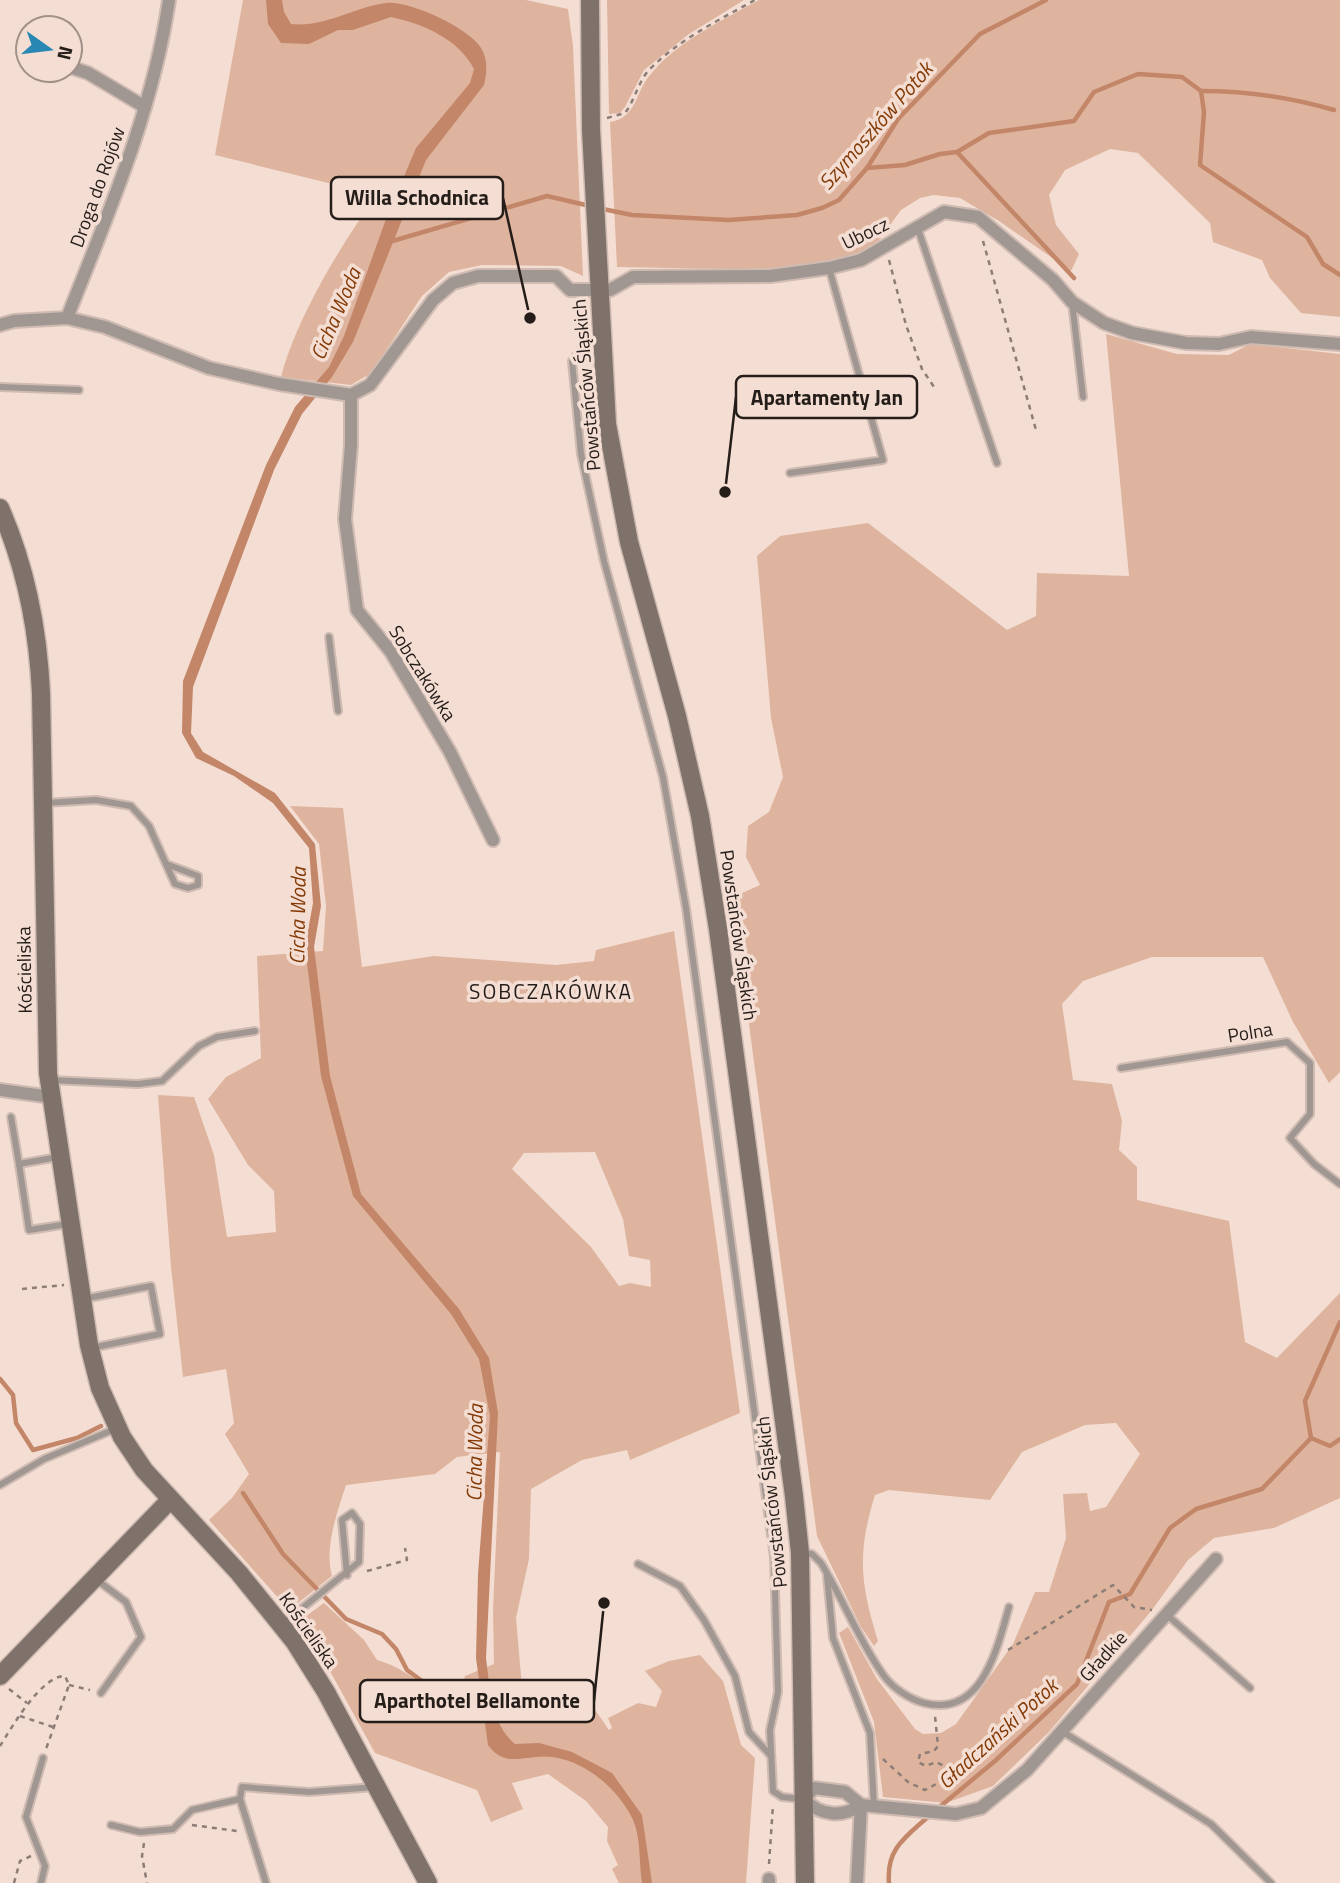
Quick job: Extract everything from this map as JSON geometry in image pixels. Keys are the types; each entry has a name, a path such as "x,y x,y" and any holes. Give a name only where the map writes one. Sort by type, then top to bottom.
{"street":[{"name":"Droga do Rojów","path":"68,318 130,160 164,32 169,0"},
{"name":"Powstańców Śląskich","path":"590,0 591,130 607,424 618,493 677,716 702,829 727,996 800,1553 805,1883"},
{"path":"84,71 145,107"},
{"name":"Ubocz","path":"598,283 610,290 633,277 770,276 829,268 861,260 944,212 978,217"},
{"path":"978,217 1053,280 1072,302 1114,327 1186,344 1219,344 1251,337 1340,344"},
{"path":"0,325 14,321 68,318 105,327 209,369 344,394 370,385 433,300 444,288 465,278 538,274 556,276 570,290 598,283"},
{"name":"Sobczakówka","path":"344,394 351,445 345,519 357,610 391,652 450,752 493,840"},
{"name":"Kościeliska","path":"0,508 27,589 37,639 50,1089 89,1349 100,1388 117,1428 144,1470 282,1625 316,1675 428,1883"},
{"path":"0,1090 50,1089"},
{"path":"4,1682 93,1576 170,1500"},
{"name":"Gładkie","path":"868,1806 845,1792 826,1788 814,1788 804,1799 815,1811 842,1814 868,1806 956,1814 971,1812 993,1799 1027,1770 1063,1732 1216,1559"},
{"path":"857,1883 868,1806"}],"lane":[{"path":"917,226 996,463"},
{"path":"790,472 883,460 829,268"},
{"path":"1072,302 1083,397"},
{"path":"601,337 583,346 572,360 581,454 604,561 663,777 687,908 770,1512 777,1612 778,1692 770,1730 773,1791 776,1795 804,1799"},
{"path":"0,387 79,390"},
{"path":"329,637 338,711"},
{"path":"43,803 96,800 131,806 149,826 166,864 175,884 188,888 198,885 198,876 166,864"},
{"path":"50,1089 162,1081 200,1046 217,1037 255,1031"},
{"name":"Polna","path":"1121,1068 1287,1042 1310,1063 1310,1114 1290,1138 1314,1164 1340,1184"},
{"path":"11,1117 29,1230 70,1224"},
{"path":"19,1164 60,1157"},
{"path":"82,1300 151,1286 160,1334 89,1349"},
{"path":"0,1485 44,1459 117,1428"},
{"path":"282,1625 347,1575 359,1562 362,1551 360,1524 352,1513 342,1520 347,1575"},
{"path":"800,1553 812,1554 826,1571 884,1676 909,1697 935,1706 950,1704 976,1688 994,1659 1009,1607"},
{"path":"638,1564 680,1586 704,1620 735,1676 749,1732 771,1756"},
{"path":"826,1571 833,1638 866,1721 872,1751 868,1806"},
{"path":"93,1576 126,1602 141,1637 101,1693"},
{"path":"1166,1614 1250,1688"},
{"path":"1063,1732 1211,1824 1270,1883"},
{"path":"41,1883 45,1866 26,1817 43,1758"},
{"path":"266,1883 240,1799 242,1787 309,1792 377,1787"},
{"path":"111,1825 140,1832 173,1829 192,1810 240,1799"}],"path":[{"path":"609,118 625,113 647,72 662,59 690,38 755,0"},
{"path":"978,217 987,260 1036,430"},
{"path":"886,247 906,325 922,369 934,387"},
{"path":"22,1289 65,1285"},
{"path":"347,1575 407,1560 405,1548"},
{"path":"994,1659 1113,1585 1134,1607"},
{"path":"0,1746 27,1703 61,1675 65,1676 69,1685 43,1758"},
{"path":"4,1682 27,1703"},
{"path":"69,1685 101,1693"},
{"path":"872,1751 908,1782 925,1790 940,1782 946,1767 936,1762 926,1766 918,1762 920,1754 934,1751 938,1745 935,1706"},
{"path":"19,1716 53,1727"},
{"path":"769,1881 771,1810 776,1795"},
{"path":"173,1829 205,1825 237,1831 243,1841"},
{"path":"144,1838 142,1856 147,1883"},
{"path":"14,1883 20,1861 39,1852"}],"shaded area":[{"path":"243,0 526,0 568,9 573,46 583,276 561,266 482,265 449,272 422,296 371,373 351,385 281,377 308,307 349,236 377,195 215,155"},
{"path":"266,0 282,0 284,12 291,24 316,23 386,3 409,6 452,24 474,40 485,57 486,76 484,85 426,160 353,342 332,377 302,414 274,470 193,687 191,733 203,752 275,793 315,844 321,906 314,947 330,1076 361,1194 459,1309 489,1358 498,1413 486,1658 496,1716 507,1736 515,1744 539,1743 572,1752 612,1773 642,1815 652,1883 642,1883 638,1841 632,1818 605,1783 593,1773 565,1760 551,1757 509,1759 498,1755 488,1745 476,1658 478,1574 490,1416 479,1359 451,1314 353,1196 321,1076 305,947 313,903 309,848 273,803 234,776 196,758 182,733 183,681 266,465 295,407 329,367 344,336 386,219 416,148 470,83 474,69 459,49 439,34 391,17 353,30 338,30 309,44 281,43 268,24"},
{"path":"607,0 744,0 689,34 644,70 625,107 620,113 609,114"},
{"path":"759,0 1340,0 1340,317 1301,313 1270,278 1262,260 1213,242 1210,223 1138,153 1110,149 1065,170 1049,195 1056,225 1079,254 1071,271 999,221 960,198 934,195 920,198 901,210 874,247 833,271 617,267 610,122 619,120 631,110 650,75 673,52"},
{"path":"1106,334 1177,354 1229,355 1250,344 1340,354 1340,1072 1329,1083 1293,1022 1263,957 1152,957 1083,981 1062,1004 1073,1080 1112,1084 1122,1121 1119,1150 1137,1167 1137,1200 1229,1221 1245,1342 1277,1358 1340,1293 1340,1498 1274,1528 1214,1538 1188,1560 1152,1610 1049,1732 993,1786 946,1803 883,1797 874,1722 839,1633 848,1627 877,1679 915,1729 923,1734 941,1733 956,1724 1013,1644 1035,1592 1049,1592 1066,1538 1063,1494 1087,1493 1090,1511 1106,1507 1140,1454 1116,1423 1085,1425 1022,1452 990,1500 889,1490 875,1495 863,1551 864,1585 878,1641 874,1646 861,1627 817,1536 740,957 746,926 738,922 731,898 760,885 746,857 748,826 769,812 783,777 771,718 757,556 780,536 868,523 1007,630 1036,616 1037,573 1129,576"},
{"path":"290,806 343,808 362,967 434,956 556,965 594,961 596,950 674,931 740,1413 630,1460 627,1450 582,1460 531,1489 529,1559 516,1618 522,1687 557,1718 589,1701 609,1730 612,1728 608,1718 638,1703 656,1707 662,1691 645,1671 669,1661 700,1655 723,1681 741,1745 755,1758 746,1883 619,1883 612,1869 618,1865 607,1841 608,1827 586,1801 548,1774 512,1783 523,1809 491,1822 477,1790 375,1753 325,1662 298,1622 324,1603 364,1640 377,1660 408,1674 457,1706 465,1676 494,1664 493,1610 500,1452 457,1457 435,1474 346,1485 331,1542 332,1576 289,1610 209,1520 232,1498 249,1474 225,1434 234,1423 226,1369 183,1377 171,1267 158,1095 194,1097 214,1155 227,1237 276,1232 274,1191 248,1165 208,1099 226,1077 261,1058 257,956 323,951 326,906 319,844","holes":["595,1152 623,1219 629,1256 650,1260 651,1287 630,1283 619,1286 591,1247 512,1169 524,1153"]}],"waterway":[{"name":"Szymoszków Potok","path":"598,208 632,215 729,220 797,215 822,208 839,200 867,168 898,119 980,34 1046,0"},
{"path":"867,168 905,165 940,154 957,152 989,133 1074,121 1094,92 1138,74 1182,77 1201,91 1204,112 1200,165 1307,237 1323,264 1340,275"},
{"path":"1201,91 1268,96 1334,110"},
{"path":"957,152 1074,278"},
{"name":"Szymoszków Potok","path":"389,242 547,196 590,206"},
{"path":"1311,1438 1305,1401 1340,1322"},
{"path":"0,1379 13,1395 16,1423 33,1450 77,1438 101,1426"},
{"name":"Gładczański Potok","path":"937,1809 995,1761 1077,1684 1109,1602 1130,1594 1170,1528 1196,1509 1262,1489 1311,1438 1330,1446 1340,1439"},
{"path":"243,1493 283,1554 346,1619 382,1634 396,1649 407,1670 437,1692 485,1710"},
{"name":"Gładczański Potok","path":"889,1883 894,1852 930,1815"}],"place":[{"name":"Willa Schodnica","path":"530,318"},
{"name":"Apartamenty Jan","path":"725,492"},
{"name":"Aparthotel Bellamonte","path":"604,1603"}],"district":[{"name":"SOBCZAKÓWKA","path":"551,992"}],"water label":[{"name":"Cicha Woda","path":"336,314"},
{"name":"Cicha Woda","path":"298,916"},
{"name":"Cicha Woda","path":"475,1453"}]}
